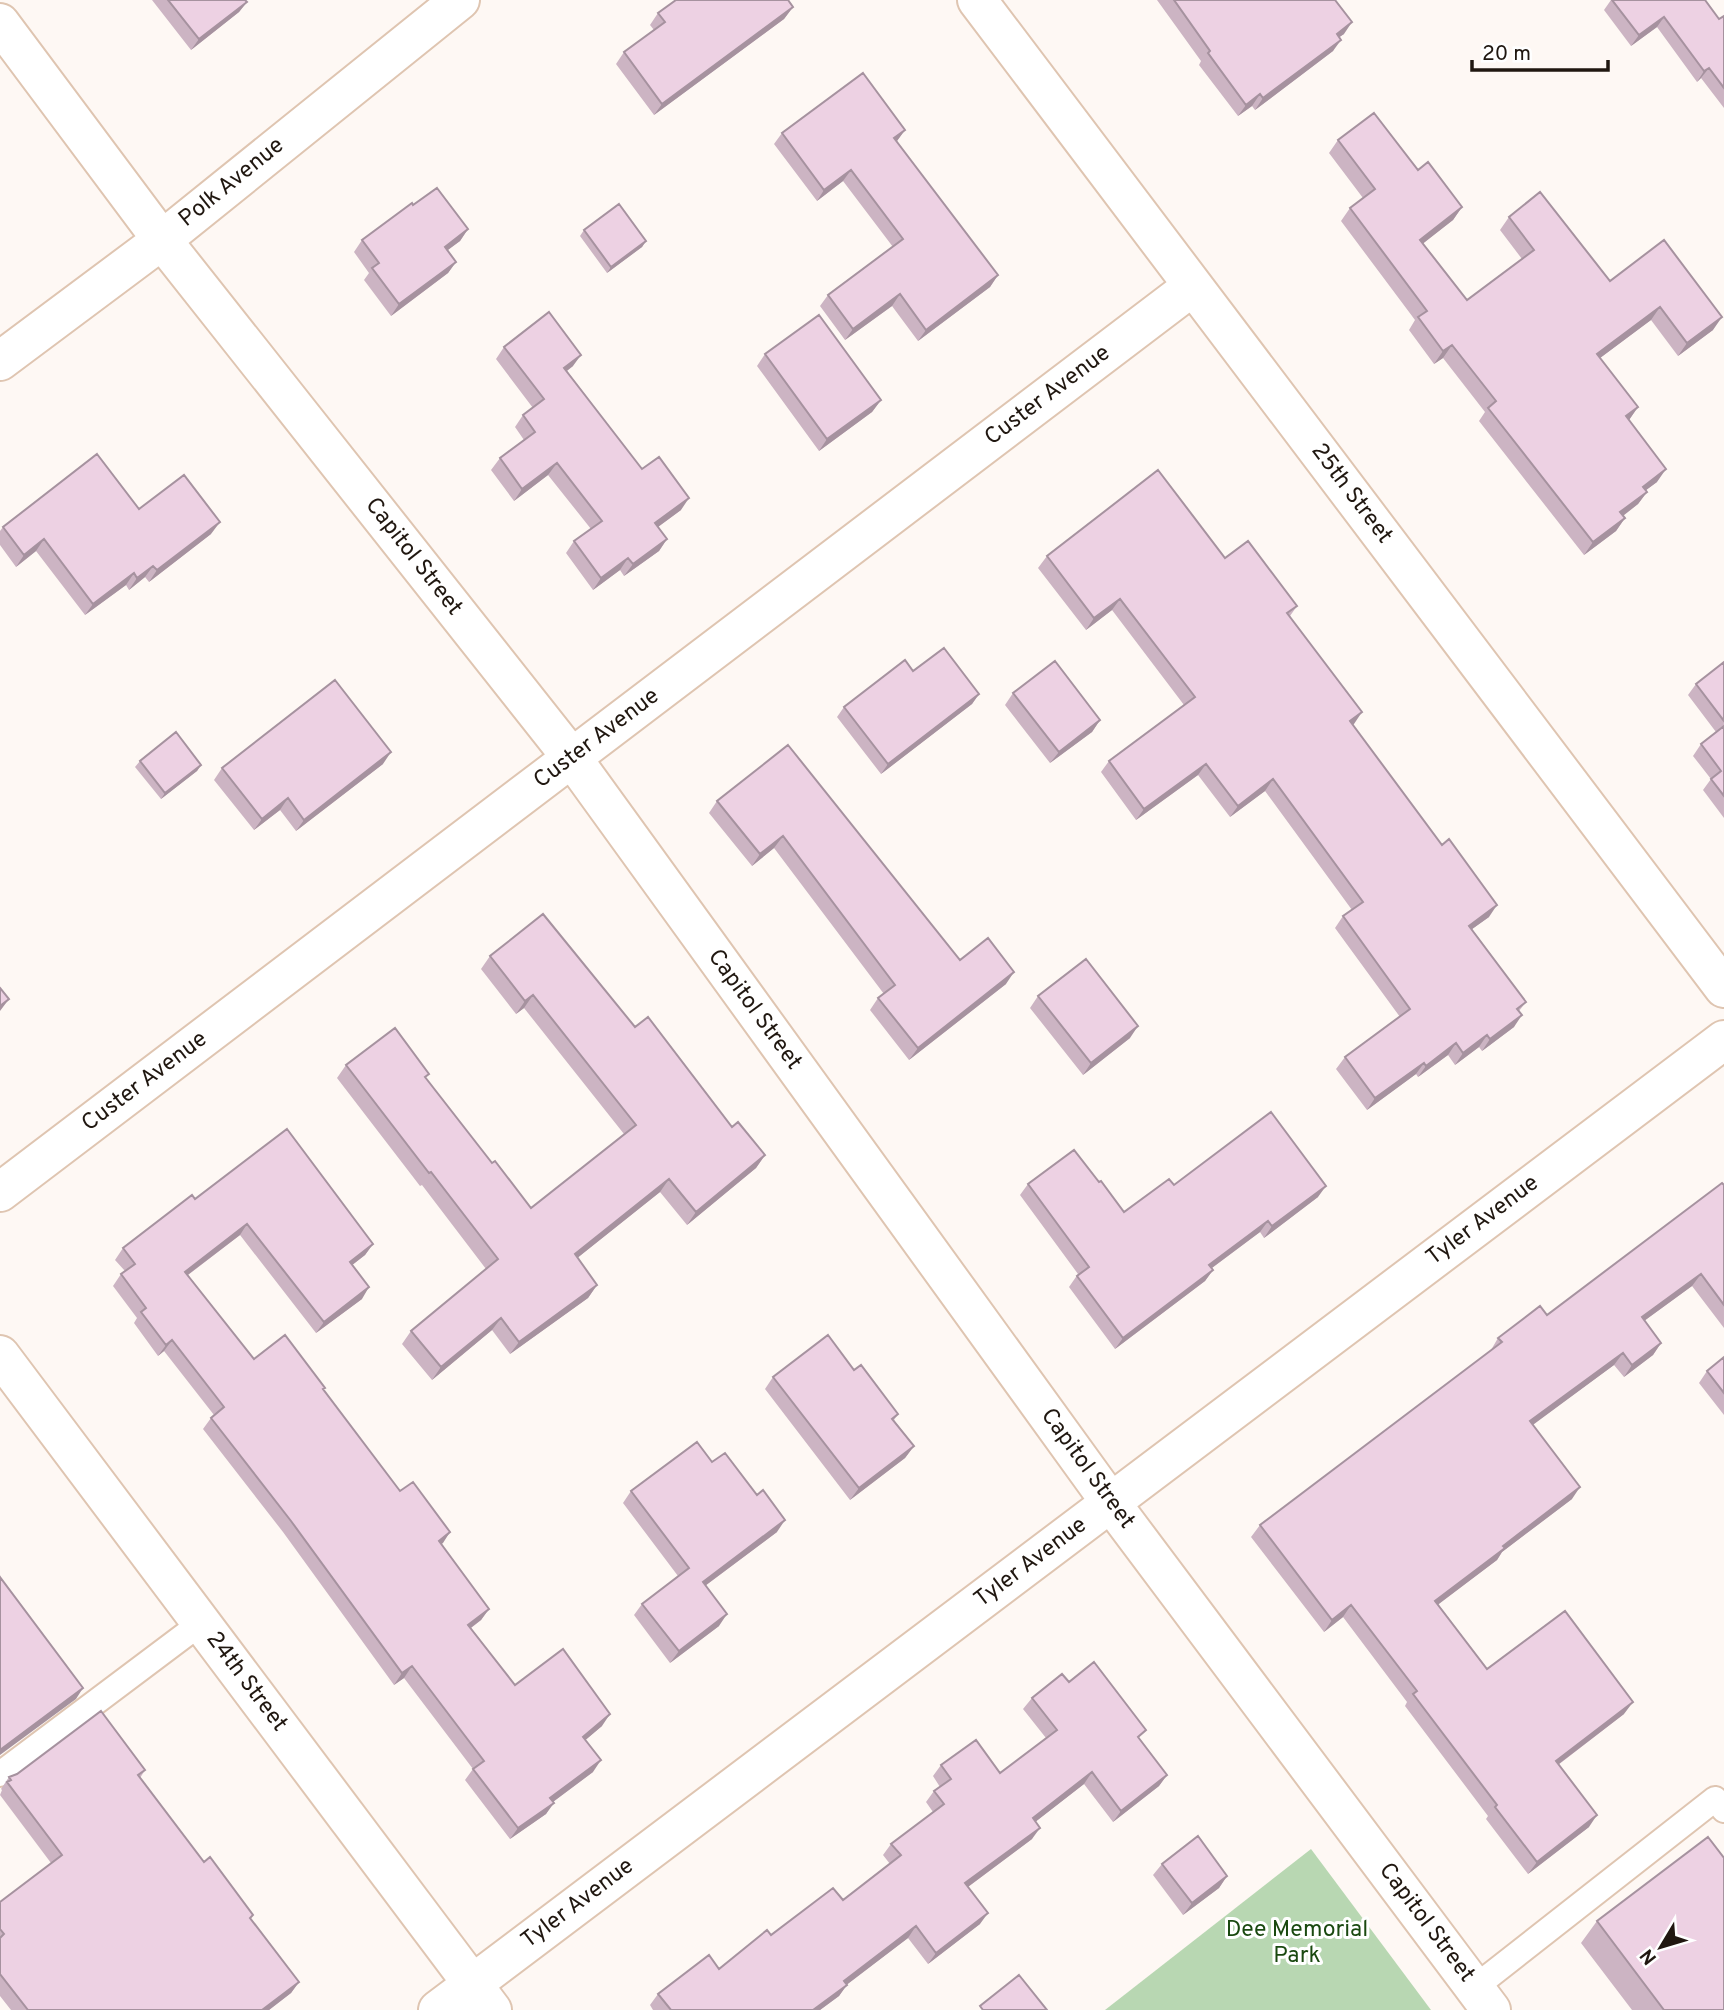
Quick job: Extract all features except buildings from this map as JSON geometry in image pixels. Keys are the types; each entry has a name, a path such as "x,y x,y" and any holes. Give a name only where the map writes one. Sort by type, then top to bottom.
{"street":[{"name":"Polk Avenue","path":"0,361 162,240 460,0"},
{"name":"25th Street","path":"977,0 1724,988"},
{"name":"Capitol Street","path":"0,23 162,240 572,758 1111,1503 1482,1999"},
{"name":"Custer Avenue","path":"0,1192 1193,286"},
{"name":"Tyler Avenue","path":"438,2010 482,1997 1111,1503 1724,1040"},
{"name":"24th Street","path":"0,1355 482,1997"}],"lane":[{"path":"0,1774 201,1623"},
{"path":"1482,1999 1715,1799 1724,1810"}],"green space":[{"name":"Dee Memorial Park","path":"1311,1849 1431,2010 1105,2010"}]}
